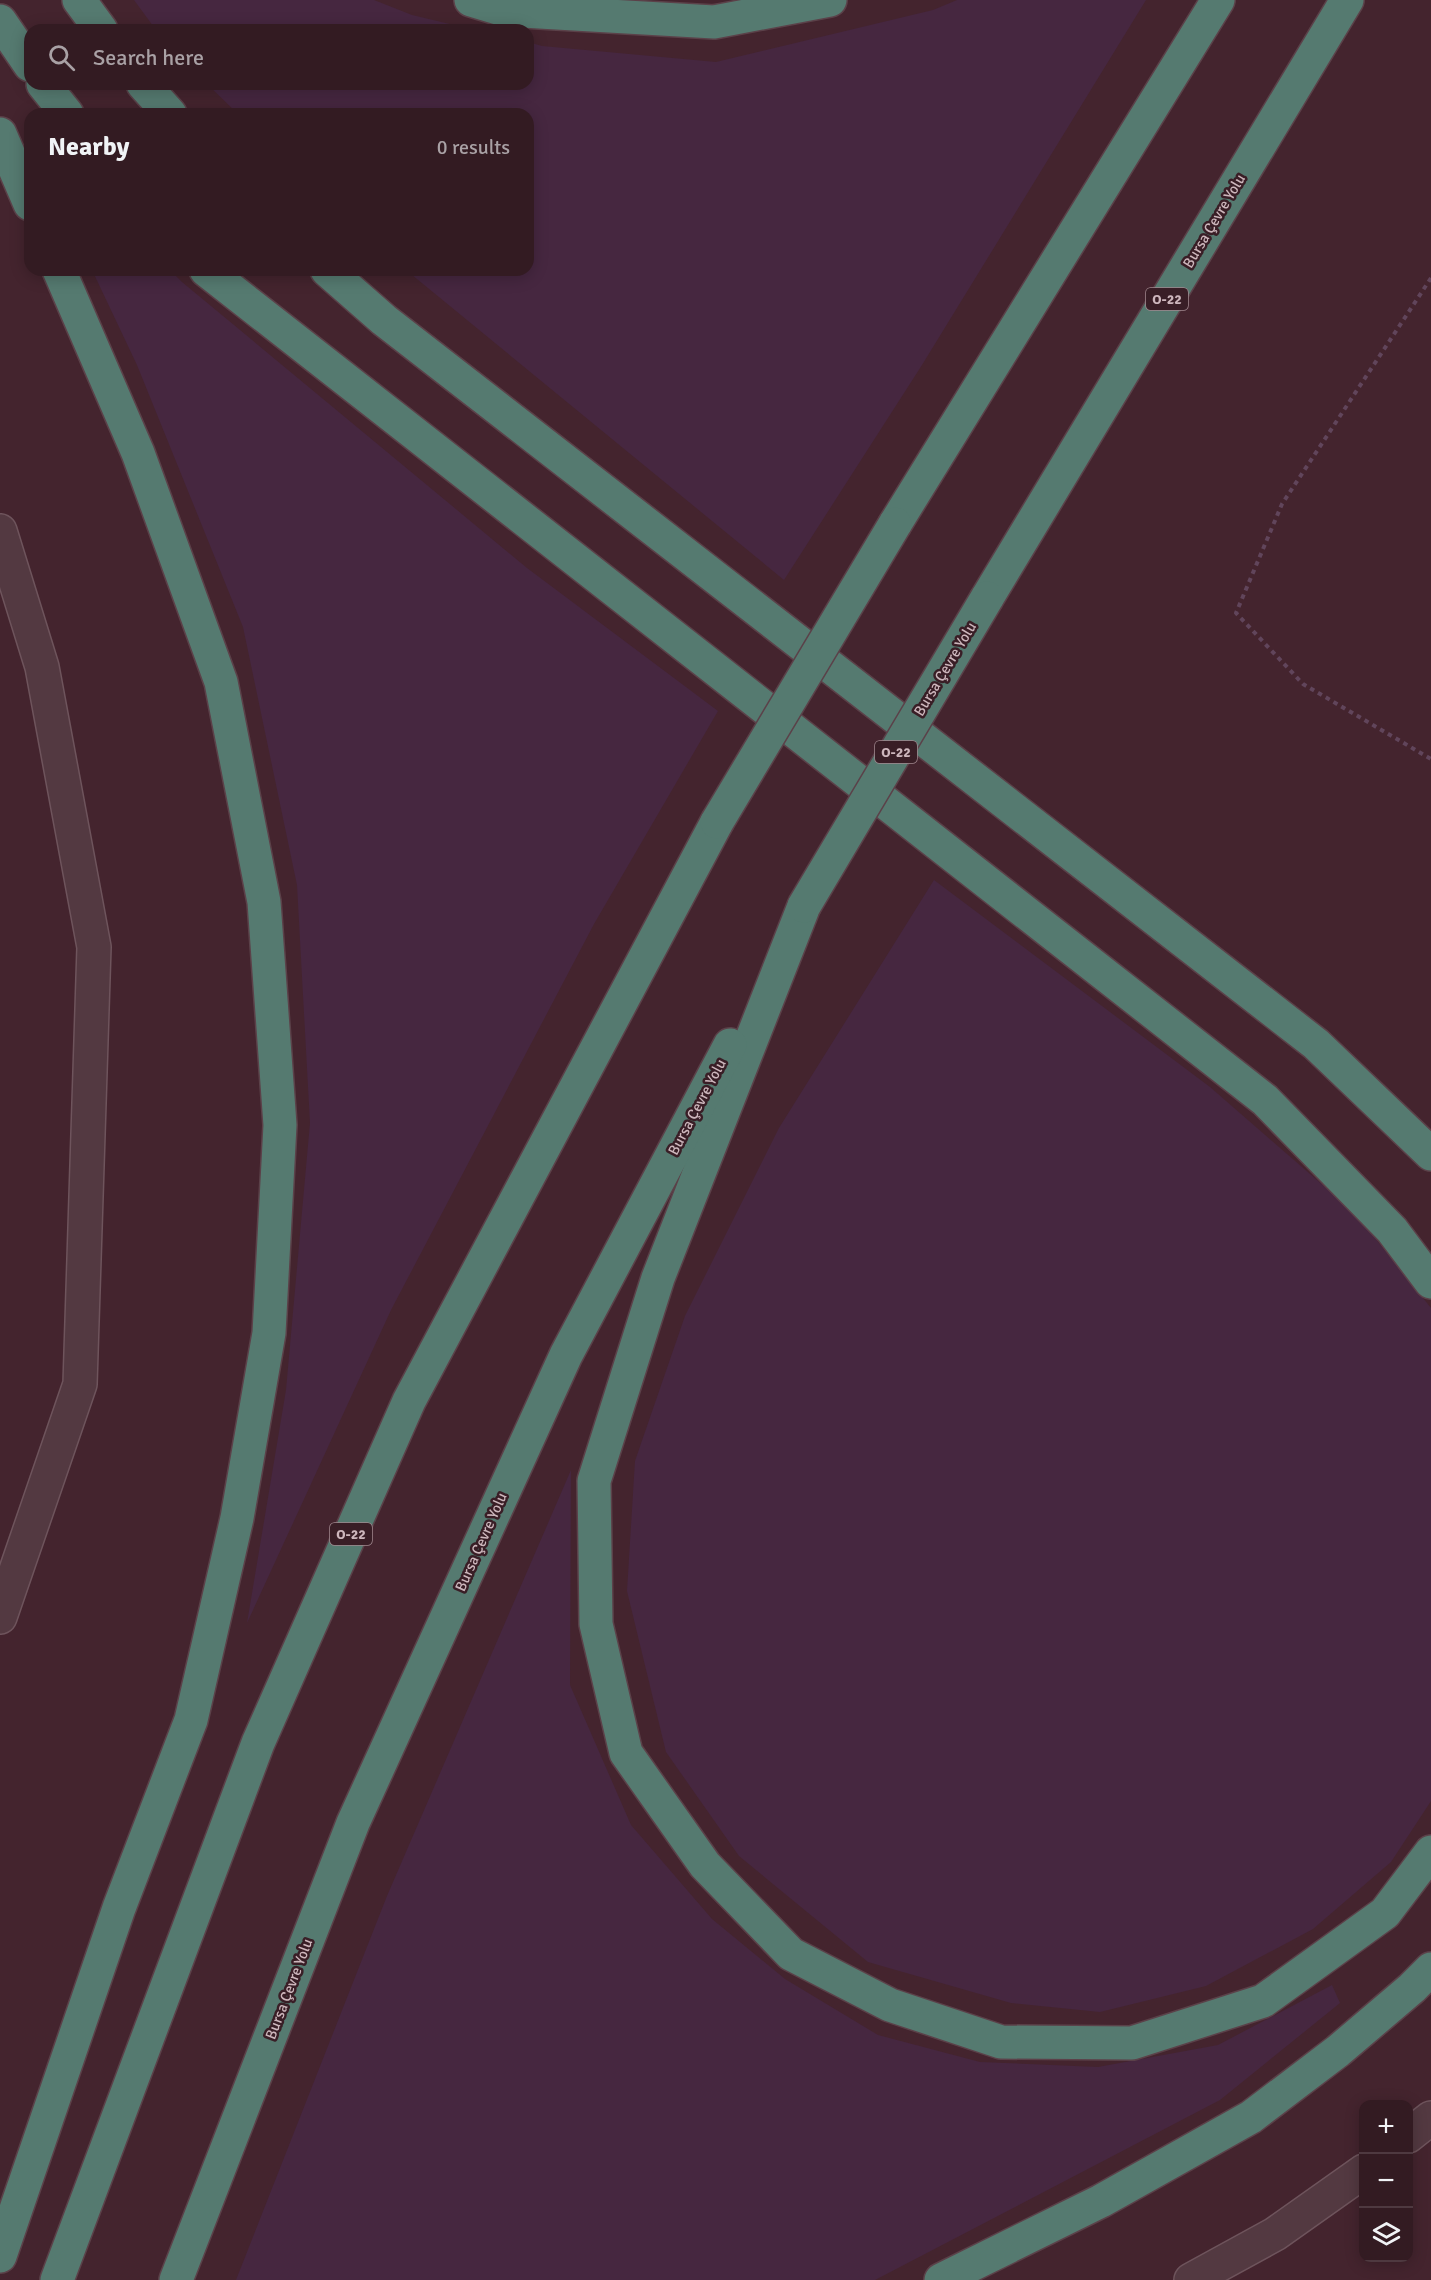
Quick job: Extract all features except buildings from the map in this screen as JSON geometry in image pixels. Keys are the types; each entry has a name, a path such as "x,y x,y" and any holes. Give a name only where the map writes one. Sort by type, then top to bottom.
{"highway":[{"path":"79,0 97,24"},
{"path":"471,0 504,10 714,22 830,0"},
{"name":"O-22","path":"57,2280 258,1743 410,1401 717,822 895,524 1218,0"},
{"name":"Bursa Çevre Yolu","path":"176,2280 353,1823 566,1355 804,906 1347,0"},
{"path":"0,21 24,56"},
{"path":"48,90 62,108"},
{"path":"148,90 165,108"},
{"path":"0,134 24,190"},
{"path":"0,2256 118,1908 191,1720 237,1518 269,1332 279,1125 264,902 221,682 138,453 62,276"},
{"path":"214,276 1265,1100 1392,1230 1431,1282"},
{"path":"334,276 384,320 1316,1044 1431,1154"},
{"path":"804,906 658,1278 594,1481 596,1624 626,1753 705,1865 791,1954 890,2005 1001,2042 1132,2043 1263,2001 1385,1913 1431,1852"},
{"path":"941,2280 1101,2201 1251,2116 1338,2051 1431,1969"}],"street":[{"path":"0,531 42,667 94,947 80,1384 0,1617"},
{"path":"1413,2132 1431,2118"},
{"path":"1191,2280 1275,2234 1359,2175"}],"path":[{"path":"1431,278 1282,504 1236,614 1303,684 1431,759"}],"shaded area":[{"path":"134,0 374,0 412,15 450,24 152,24"},
{"path":"957,0 1146,0 922,365 784,580 413,276 534,276 534,108 232,108 213,90 534,90 534,44 716,62 933,10"},
{"path":"95,276 176,276 527,568 718,711 594,924 391,1310 247,1623 286,1390 310,1123 297,885 243,627 137,365"},
{"path":"934,880 1210,1087 1355,1213 1431,1308 1431,1801 1391,1862 1313,1929 1206,1986 1100,2012 1011,2003 868,1962 739,1856 666,1752 627,1591 635,1461 685,1316 779,1128"},
{"path":"571,1470 570,1685 631,1825 712,1919 785,1979 878,2035 980,2062 1098,2067 1218,2045 1332,1985 1340,2003 1220,2100 875,2280 236,2280 387,1896"}]}
